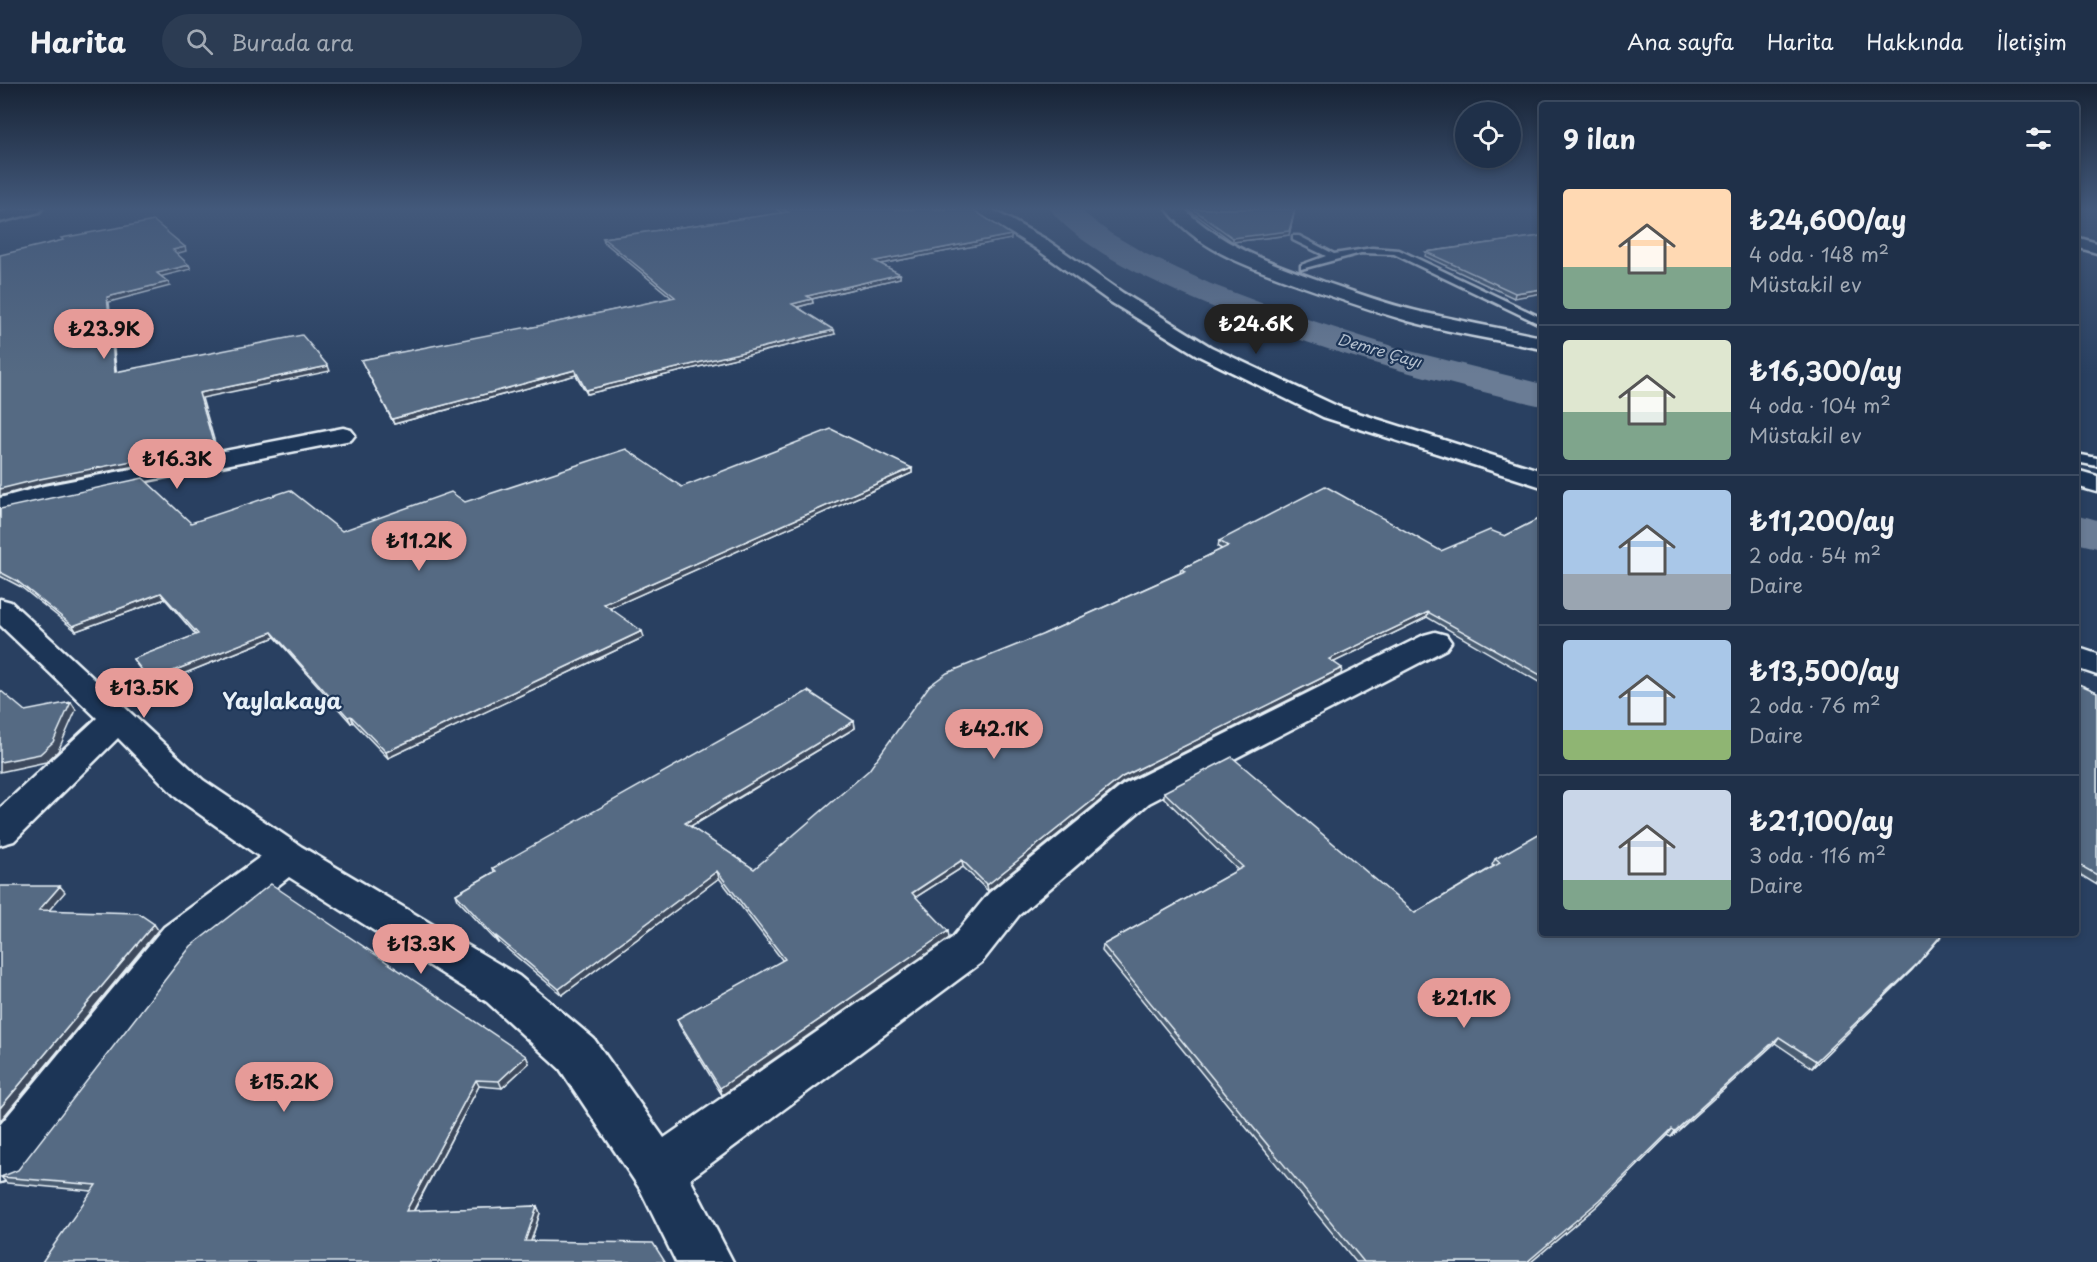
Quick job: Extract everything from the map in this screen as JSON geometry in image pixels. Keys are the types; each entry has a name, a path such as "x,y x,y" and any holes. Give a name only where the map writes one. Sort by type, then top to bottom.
{"street":[{"path":"1069,264 1116,297 1204,351 1331,412 1539,478"},
{"path":"1260,264 1361,301 1416,317 1539,342"},
{"path":"0,506 53,492 343,435"},
{"path":"2079,479 2097,484"},
{"path":"0,608 118,718 189,789 288,857 503,988 577,1054 658,1172 705,1262"},
{"path":"658,1172 968,950 1004,904 1136,794 1434,642"},
{"path":"2079,658 2097,665"},
{"path":"0,831 118,718"},
{"path":"0,1158 5,1158 179,939 288,857"}],"lane":[{"path":"1304,267 1312,264"},
{"path":"1421,264 1539,321"},
{"path":"2079,459 2097,462"}],"building":[{"path":"0,264 189,265 157,273 168,282 107,297 115,372 302,335 328,366 199,393 214,445 0,489"},
{"path":"635,264 881,264 900,274 807,296 812,299 792,304 834,330 586,390 575,370 392,419 361,360 529,328 675,297"},
{"path":"1452,264 1539,264 1539,289 1515,293"},
{"path":"831,429 912,468 604,604 642,631 386,752 351,716 348,717 272,632 150,680 133,659 198,634 161,593 73,626 17,581 0,572 0,509 143,478 191,523 290,490 342,531 451,492 465,502 626,449 682,487"},
{"path":"1325,486 1441,551 1490,530 1505,536 1539,519 1539,674 1428,612 1329,659 1342,668 1122,777 987,885 962,860 912,893 948,931 720,1088 677,1019 785,959 717,871 559,989 495,937 456,894 496,871 493,868 808,691 854,721 685,823 754,869 869,770 929,686 947,673 1044,634 1185,571 1181,569 1228,546 1219,541"},
{"path":"2079,684 2097,692 2097,875 2079,865"},
{"path":"0,690 25,711 71,702 53,742 40,754 0,762"},
{"path":"1232,757 1415,913 1500,863 1495,859 1539,834 1539,936 1940,936 1917,964 1816,1061 1779,1037 1675,1131 1672,1129 1600,1200 1527,1262 1364,1262 1103,945 1243,867 1164,792"},
{"path":"271,884 526,1056 499,1081 476,1080 406,1211 537,1206 525,1241 653,1243 665,1262 42,1262 96,1185 1,1177 18,1170 191,946"},
{"path":"0,886 60,886 39,910 138,913 154,924 0,1108"}],"waterway":[{"name":"Demre Çayı","path":"1142,264 1233,304 1309,331 1463,377 1539,394"},
{"name":"Demre Çayı","path":"2079,529 2097,534"}],"district":[{"name":"Yaylakaya","path":"282,701"}]}
